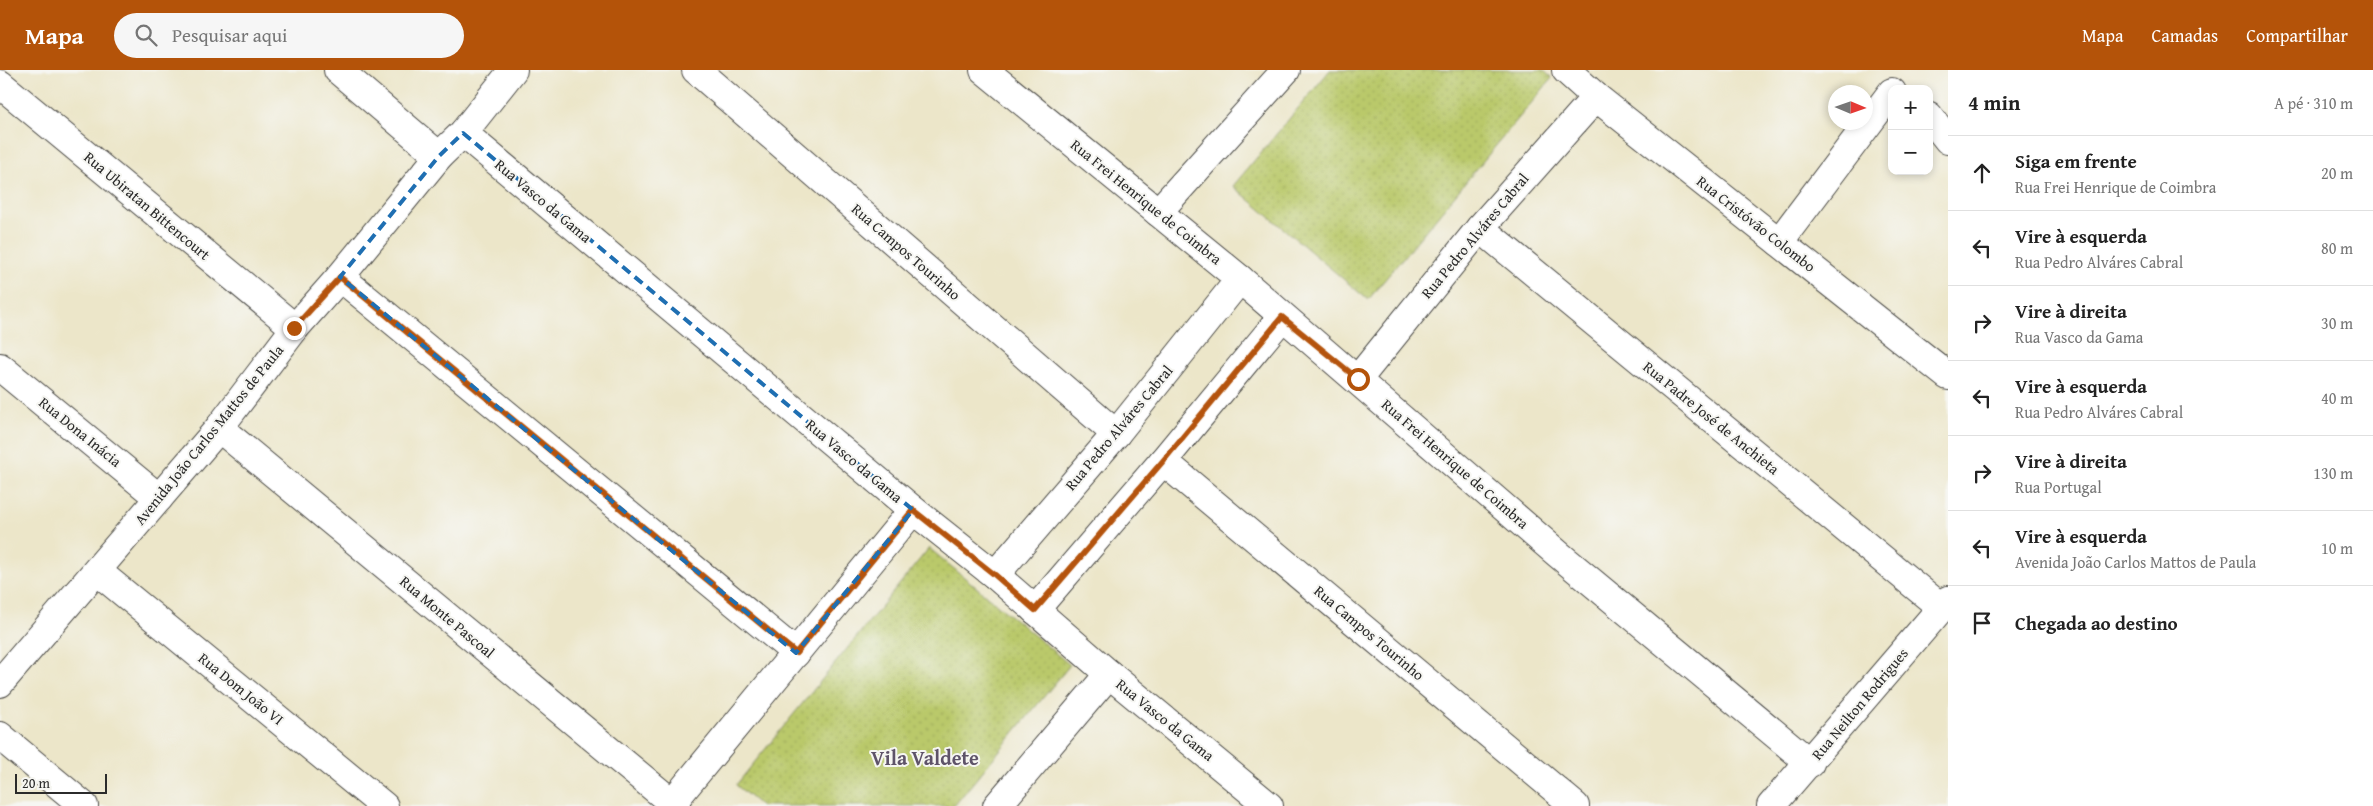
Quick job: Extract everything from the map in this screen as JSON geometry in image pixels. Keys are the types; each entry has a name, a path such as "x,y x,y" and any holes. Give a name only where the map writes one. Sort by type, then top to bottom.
{"street":[{"path":"338,70 439,156"},
{"name":"Avenida João Carlos Mattos de Paula","path":"4,670 97,571 160,498 219,428 294,328 340,277 439,156 463,134 513,70"},
{"name":"Rua Campos Tourinho","path":"696,70 1116,434"},
{"name":"Rua Frei Henrique de Coimbra","path":"984,70 1240,279 1282,317 1358,379 1558,554 1810,763"},
{"path":"1158,212 1286,70"},
{"name":"Rua Cristóvão Colombo","path":"1566,70 1596,97 1948,376"},
{"name":"Rua Ubiratan Bittencourt","path":"0,84 294,328"},
{"path":"1779,242 1896,84"},
{"name":"Rua Pedro Alváres Cabral","path":"1358,379 1480,228 1596,97"},
{"path":"1933,121 1948,140"},
{"name":"Rua Vasco da Gama","path":"463,134 913,510 995,575 1109,674 1269,806"},
{"name":"Rua Padre José de Anchieta","path":"1480,228 1945,604"},
{"path":"340,277 796,653"},
{"name":"Rua Pedro Alváres Cabral","path":"995,575 1116,434 1240,279"},
{"path":"1035,610 1163,461 1282,317"},
{"name":"Rua Dona Inácia","path":"0,367 160,498"},
{"name":"Rua Monte Pascoal","path":"219,428 674,805"},
{"name":"Rua Campos Tourinho","path":"1163,461 1575,806"},
{"path":"674,805 913,510"},
{"name":"Rua Dom João VI","path":"97,571 384,806"},
{"name":"Rua Neilton Rodrigues","path":"1771,806 1945,604"},
{"path":"997,806 1109,674"},
{"path":"0,736 84,806"}],"highlighted area":[{"path":"463,133 913,510 796,653 340,277 439,156"}],"green space":[{"path":"1330,70 1543,70 1552,78 1368,300 1233,186"},
{"path":"929,548 1070,665 954,806 761,806 736,785"}],"district":[{"name":"Vila Valdete","path":"925,758"}],"route":[{"path":"294,328 340,277 796,653 913,510 995,575 1035,610 1163,461 1282,317 1358,379"}]}
